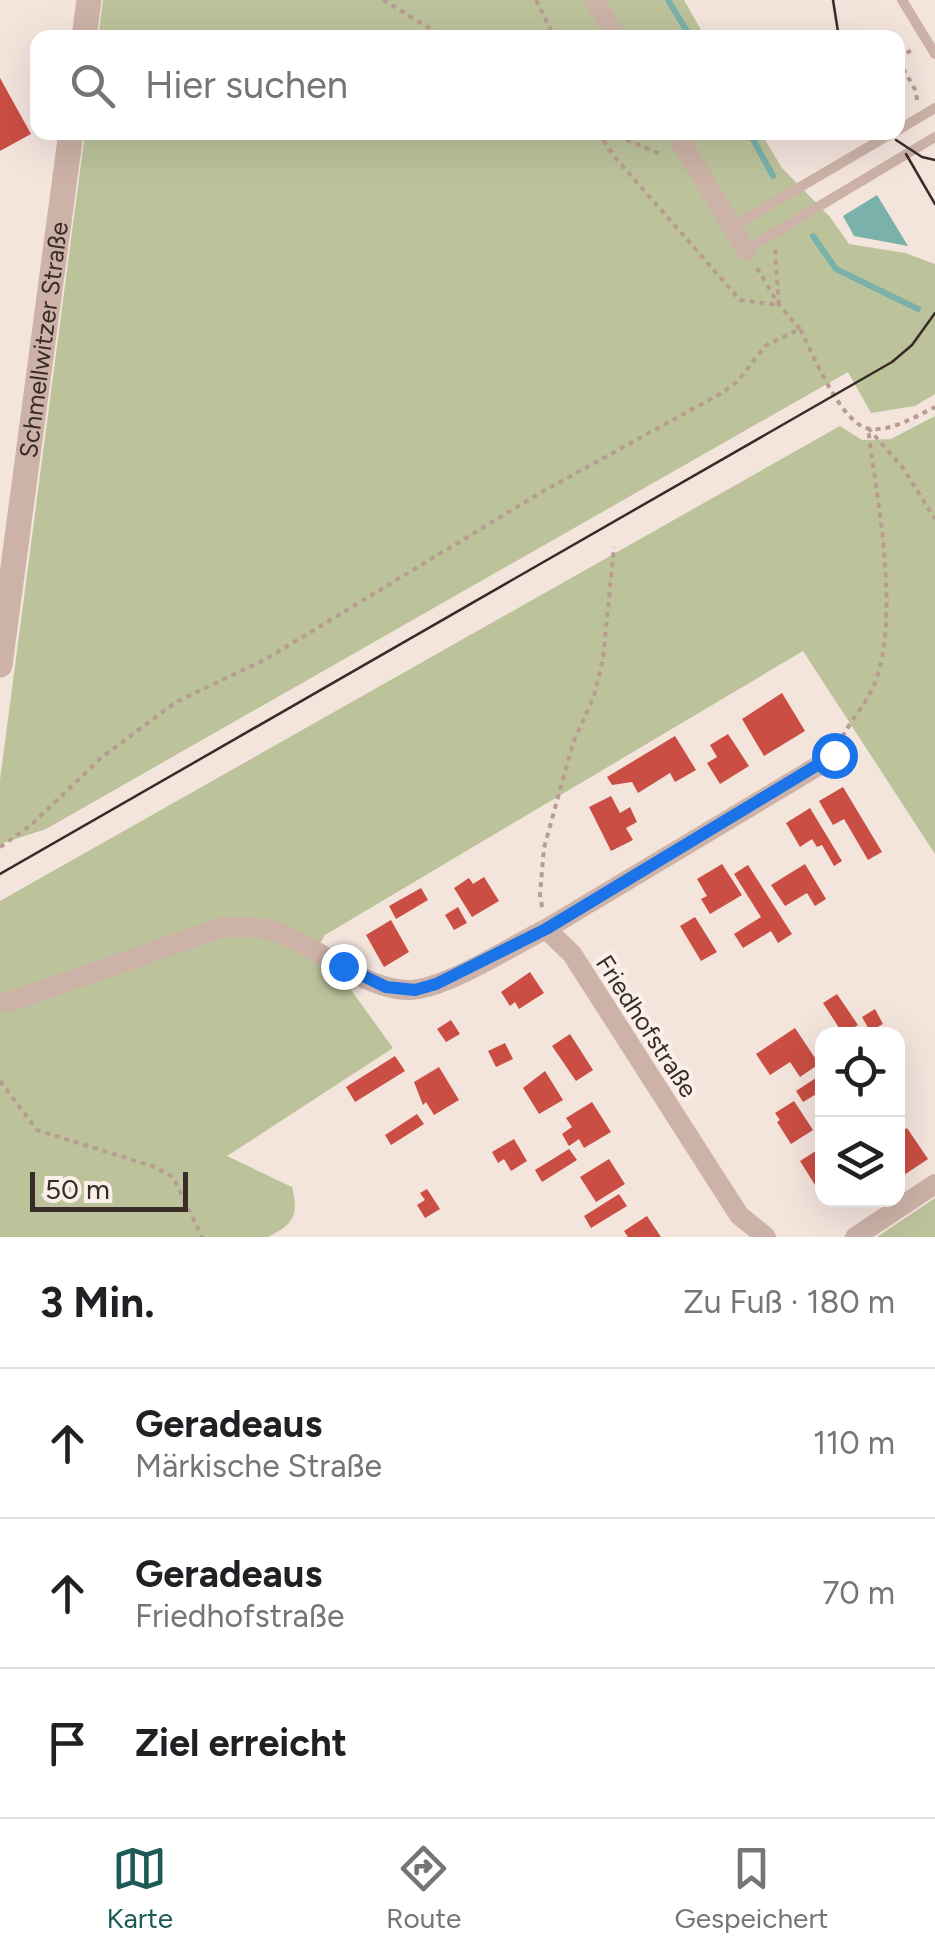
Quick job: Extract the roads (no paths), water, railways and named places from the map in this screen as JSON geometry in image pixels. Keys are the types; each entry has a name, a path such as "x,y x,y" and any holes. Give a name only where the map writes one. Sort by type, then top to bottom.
{"street":[{"path":"85,30 89,0"},
{"path":"594,0 611,30"},
{"name":"Schmellwitzer Straße","path":"0,665 70,140"},
{"path":"679,140 746,250"},
{"path":"0,1002 223,928 256,927 279,932 386,987 415,990 436,984 546,929 828,760"},
{"name":"Friedhofstraße","path":"546,929 572,954 740,1215 766,1237"},
{"path":"855,1237 935,1184"}],"lane":[{"path":"902,0 935,54"},
{"path":"905,126 935,108"},
{"path":"746,250 935,137"},
{"path":"732,228 880,140"},
{"path":"898,140 906,154"}],"water":[{"path":"877,195 908,246 854,236 843,216"}],"waterway":[{"path":"668,0 686,30"},
{"path":"753,140 773,176"},
{"path":"813,236 836,269 918,309"}],"tram line":[{"path":"833,0 838,30"},
{"path":"896,140 922,157 935,160"},
{"path":"906,154 935,204"},
{"path":"0,874 892,362 912,345 935,313"}]}
